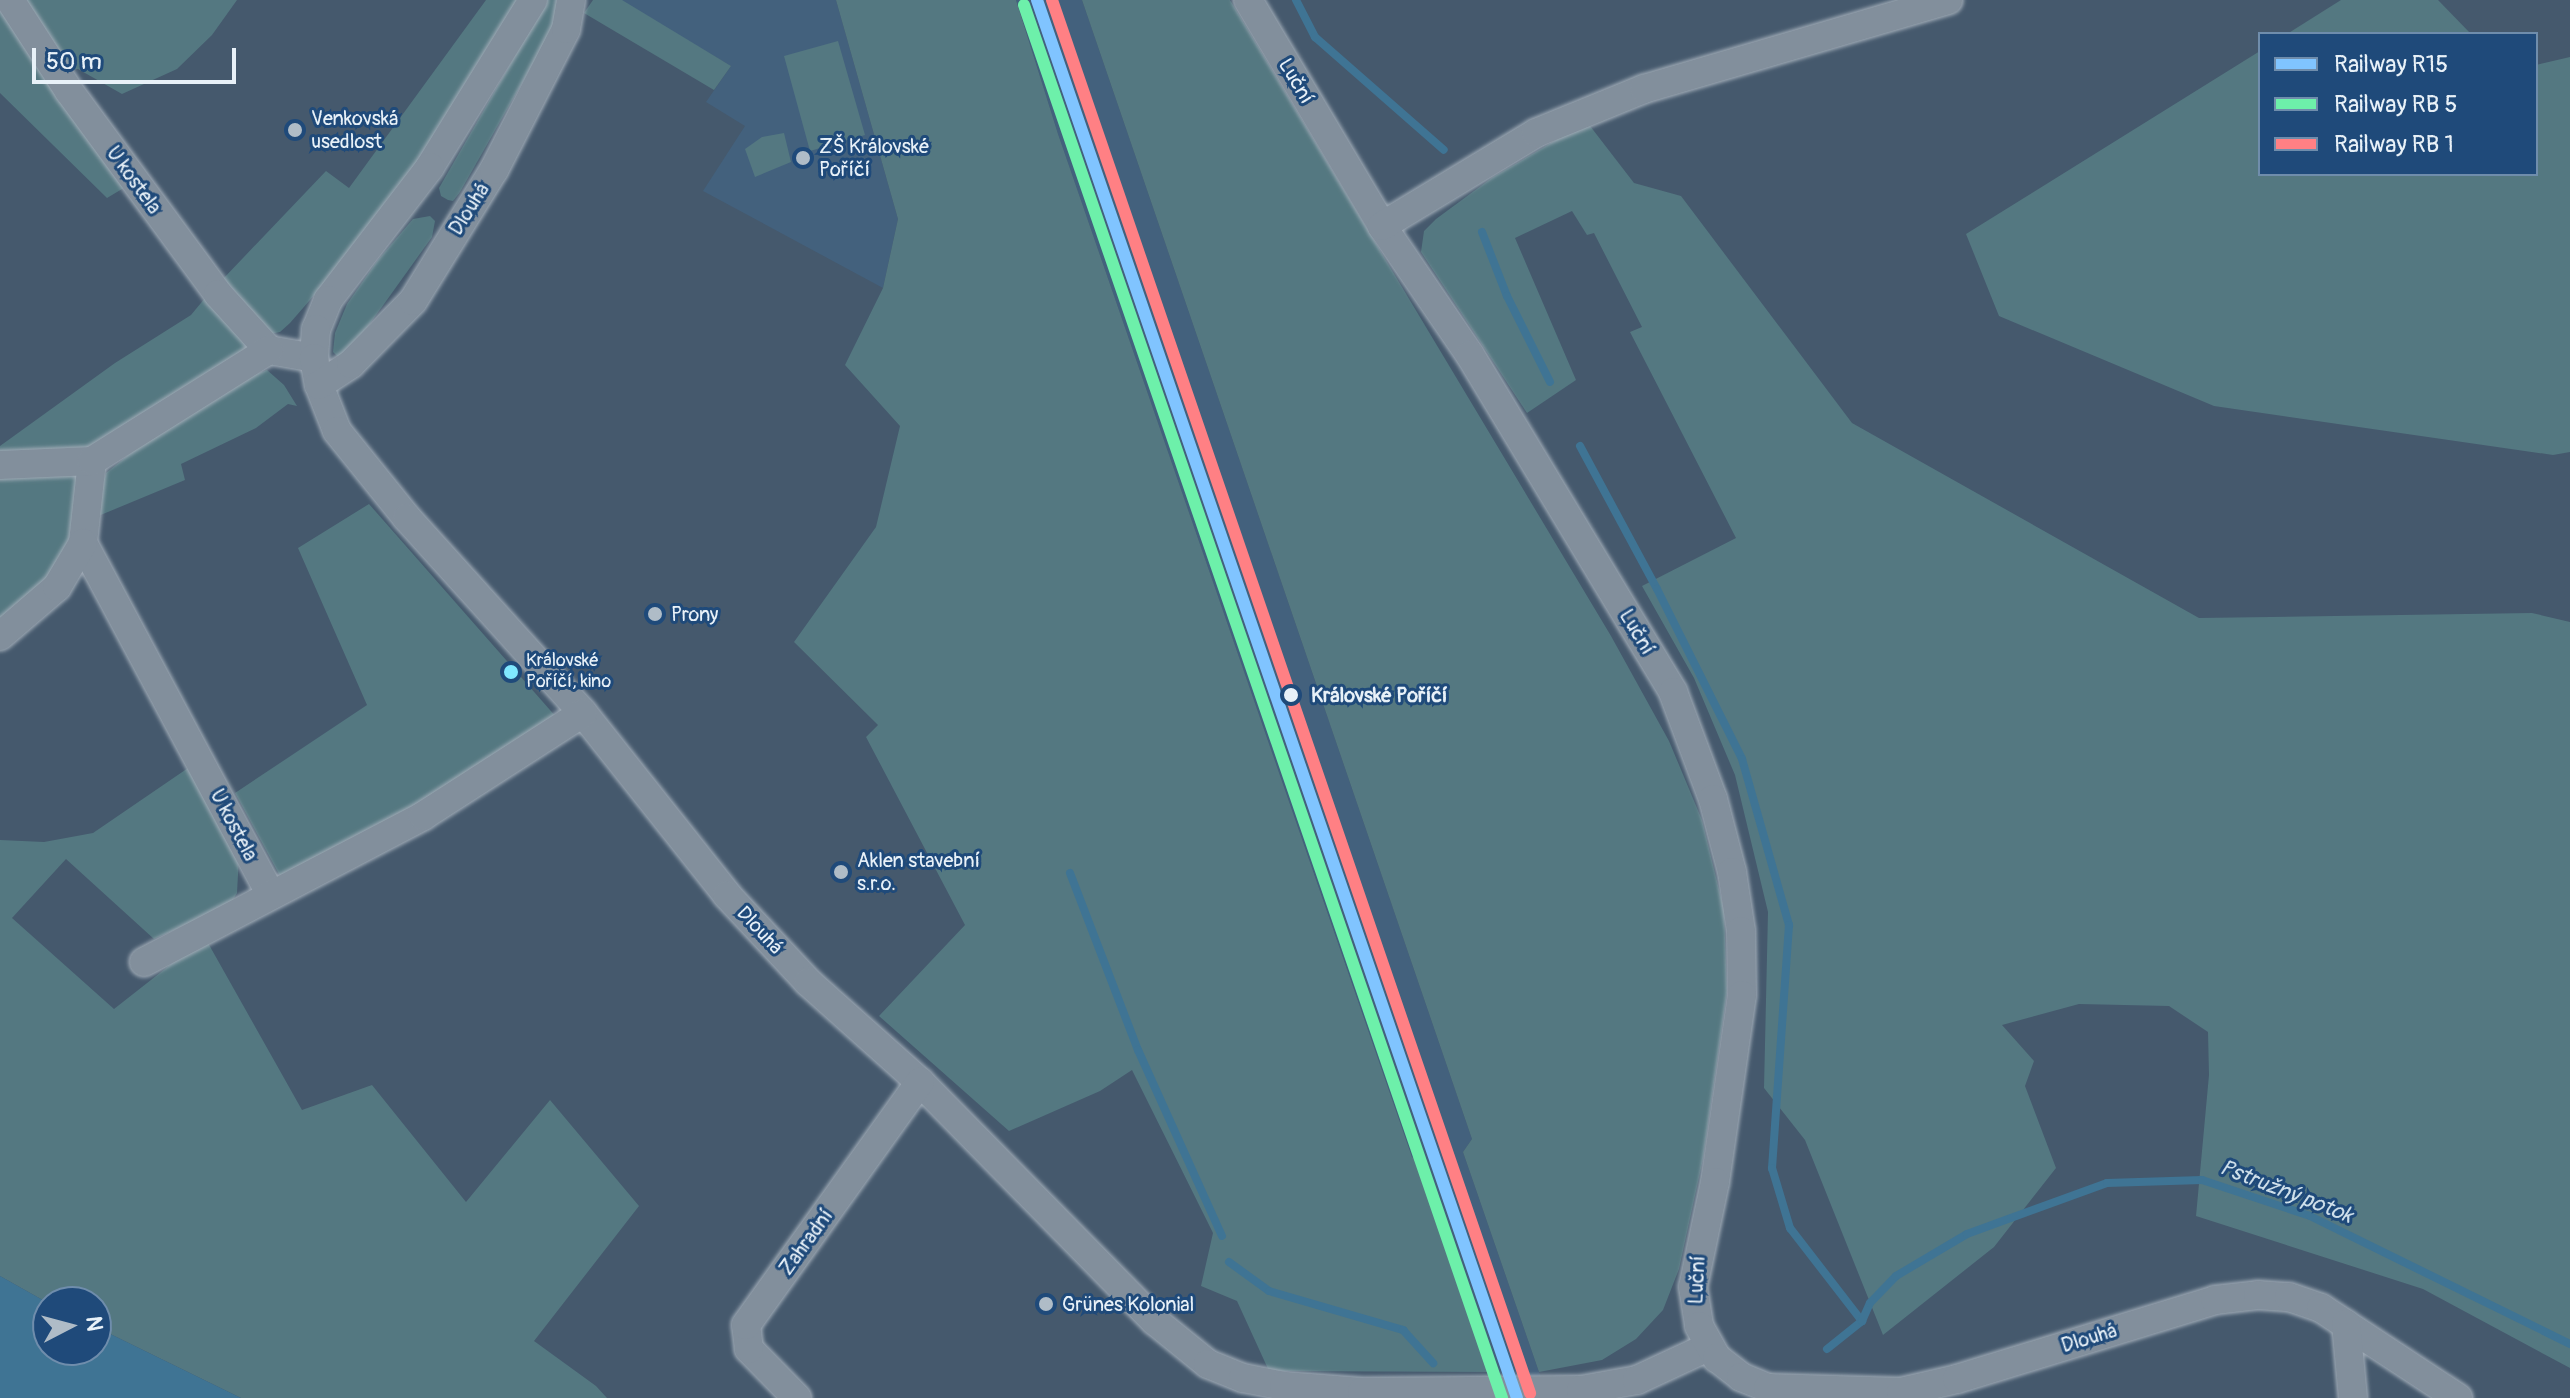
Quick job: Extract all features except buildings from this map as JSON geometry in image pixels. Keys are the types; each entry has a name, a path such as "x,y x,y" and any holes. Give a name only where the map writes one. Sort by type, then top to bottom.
{"street":[{"name":"U kostela","path":"10,0 69,91 218,294 269,350"},
{"path":"0,465 92,461 269,350 316,371 316,329 328,300 430,167 533,0"},
{"name":"Dlouhá","path":"571,0 566,29 494,170 413,301 351,364 316,371 337,431 407,518 583,713 727,895 808,982 920,1082 1155,1321 1208,1364 1243,1378 1284,1386 1449,1394 1581,1390 1637,1380 1708,1347 1728,1369 1768,1388 1901,1392 1957,1379 2215,1300 2258,1295 2289,1297 2321,1308 2458,1398"},
{"name":"Luční","path":"1248,0 1382,226 1470,355 1673,692 1713,799 1732,872 1741,931 1742,995 1715,1182 1694,1269 1694,1305 1708,1347"},
{"path":"1382,226 1536,133 1644,89 1948,0"},
{"path":"0,636 57,587 83,543 92,461"},
{"name":"U kostela","path":"83,543 271,895"},
{"path":"144,962 423,816 583,713"},
{"name":"Zahradní","path":"797,1398 749,1349 746,1325 920,1082"},
{"path":"2346,1324 2353,1398"}],"shaded area":[{"name":"ZŠ Královské Poříčí","path":"618,0 836,0 898,219 883,288 703,191 745,126 706,102 731,66"},
{"path":"1016,0 1082,0 1472,1139 1463,1152 1548,1398 1506,1398 1427,1166 1412,1157 1058,134"},
{"path":"0,1276 32,1294 32,1366 112,1366 112,1335 241,1398 0,1398"}],"green space":[{"path":"0,0 237,0 212,35 177,69 122,94 78,69 42,73 127,186 107,198 0,93"},
{"path":"486,0 523,0 437,139 323,285 290,323 280,332 270,334 222,280 326,171 349,188"},
{"path":"547,0 563,0 550,34 460,192 453,201 448,200 441,196 439,188"},
{"path":"593,0 622,0 731,66 714,90 584,13"},
{"path":"836,0 1016,0 1058,134 1412,1157 1427,1166 1498,1372 1269,1371 1237,1301 1201,1286 1213,1233 1132,1070 1100,1091 1009,1131 879,1016 965,925 866,737 878,725 794,642 876,527 900,426 845,365 883,288 898,219"},
{"path":"1082,0 1230,0 1611,636 1669,741 1702,820 1724,910 1727,992 1703,1159 1679,1269 1663,1310 1636,1339 1602,1360 1539,1372 1463,1152 1472,1139"},
{"path":"2341,0 2438,0 2469,32 2290,32"},
{"path":"838,41 865,135 810,151 784,56"},
{"path":"2258,52 2258,176 2538,176 2538,65 2570,57 2570,452 2553,455 2214,406 1999,316 1966,234"},
{"path":"1587,122 1634,183 1681,196 1852,423 2199,618 2532,613 2570,622 2570,1368 2423,1289 2196,1216 2209,1075 2208,1032 2169,1006 2079,1004 2002,1025 2034,1061 2025,1086 2056,1168 1994,1247 1883,1335 1805,1140 1764,1088 1768,912 1735,775 1694,678 1642,586 1736,538 1630,332 1642,327 1594,233 1587,235 1572,211 1515,238 1576,380 1527,413 1421,252 1424,231 1436,219 1493,177"},
{"path":"784,133 791,162 755,177 745,149 762,137"},
{"path":"430,216 435,221 432,237 359,339 343,356 337,356 333,352 335,333 347,304 377,261 413,219"},
{"path":"210,292 250,348 88,453 0,458 0,446 115,363 191,315"},
{"path":"267,370 284,385 297,406 288,404 256,428 181,464 185,480 91,519 106,473 132,452 249,377"},
{"path":"79,475 70,545 49,577 0,628 0,477"},
{"path":"369,504 557,718 415,809 280,876 235,793 367,705 298,548"},
{"path":"191,766 239,856 237,893 230,905 154,939 66,859 12,918 114,1009 184,954 208,943 302,1110 372,1085 466,1202 550,1100 639,1206 534,1341 596,1386 607,1398 241,1398 112,1335 112,1286 32,1286 32,1294 0,1276 0,840 44,842 93,833"}],"waterway":[{"path":"1296,0 1315,37 1444,150"},
{"path":"1482,232 1507,296 1550,382"},
{"path":"1580,446 1657,589 1742,759 1789,925 1772,1168 1790,1228 1862,1321"},
{"path":"1070,873 1138,1050 1222,1236"},
{"name":"Pstružný potok","path":"1827,1349 1862,1321 1870,1303 1896,1276 1967,1234 2107,1183 2202,1180 2310,1216 2570,1344"},
{"path":"1229,1262 1269,1291 1403,1330 1433,1363"}],"rail line":[{"name":"R15","path":"1037,0 1517,1398"}],"transit line":[{"path":"1052,0 1530,1393"},
{"path":"1024,5 1502,1398"}],"place":[{"name":"Venkovská usedlost","path":"295,130"},
{"name":"ZŠ Královské Poříčí","path":"803,158"},
{"name":"Prony","path":"655,614"},
{"name":"Královské Poříčí, kino","path":"511,672"},
{"name":"Královské Poříčí","path":"1291,695"},
{"name":"Aklen stavební s.r.o.","path":"841,872"},
{"name":"Grünes Kolonial","path":"1046,1304"}]}
